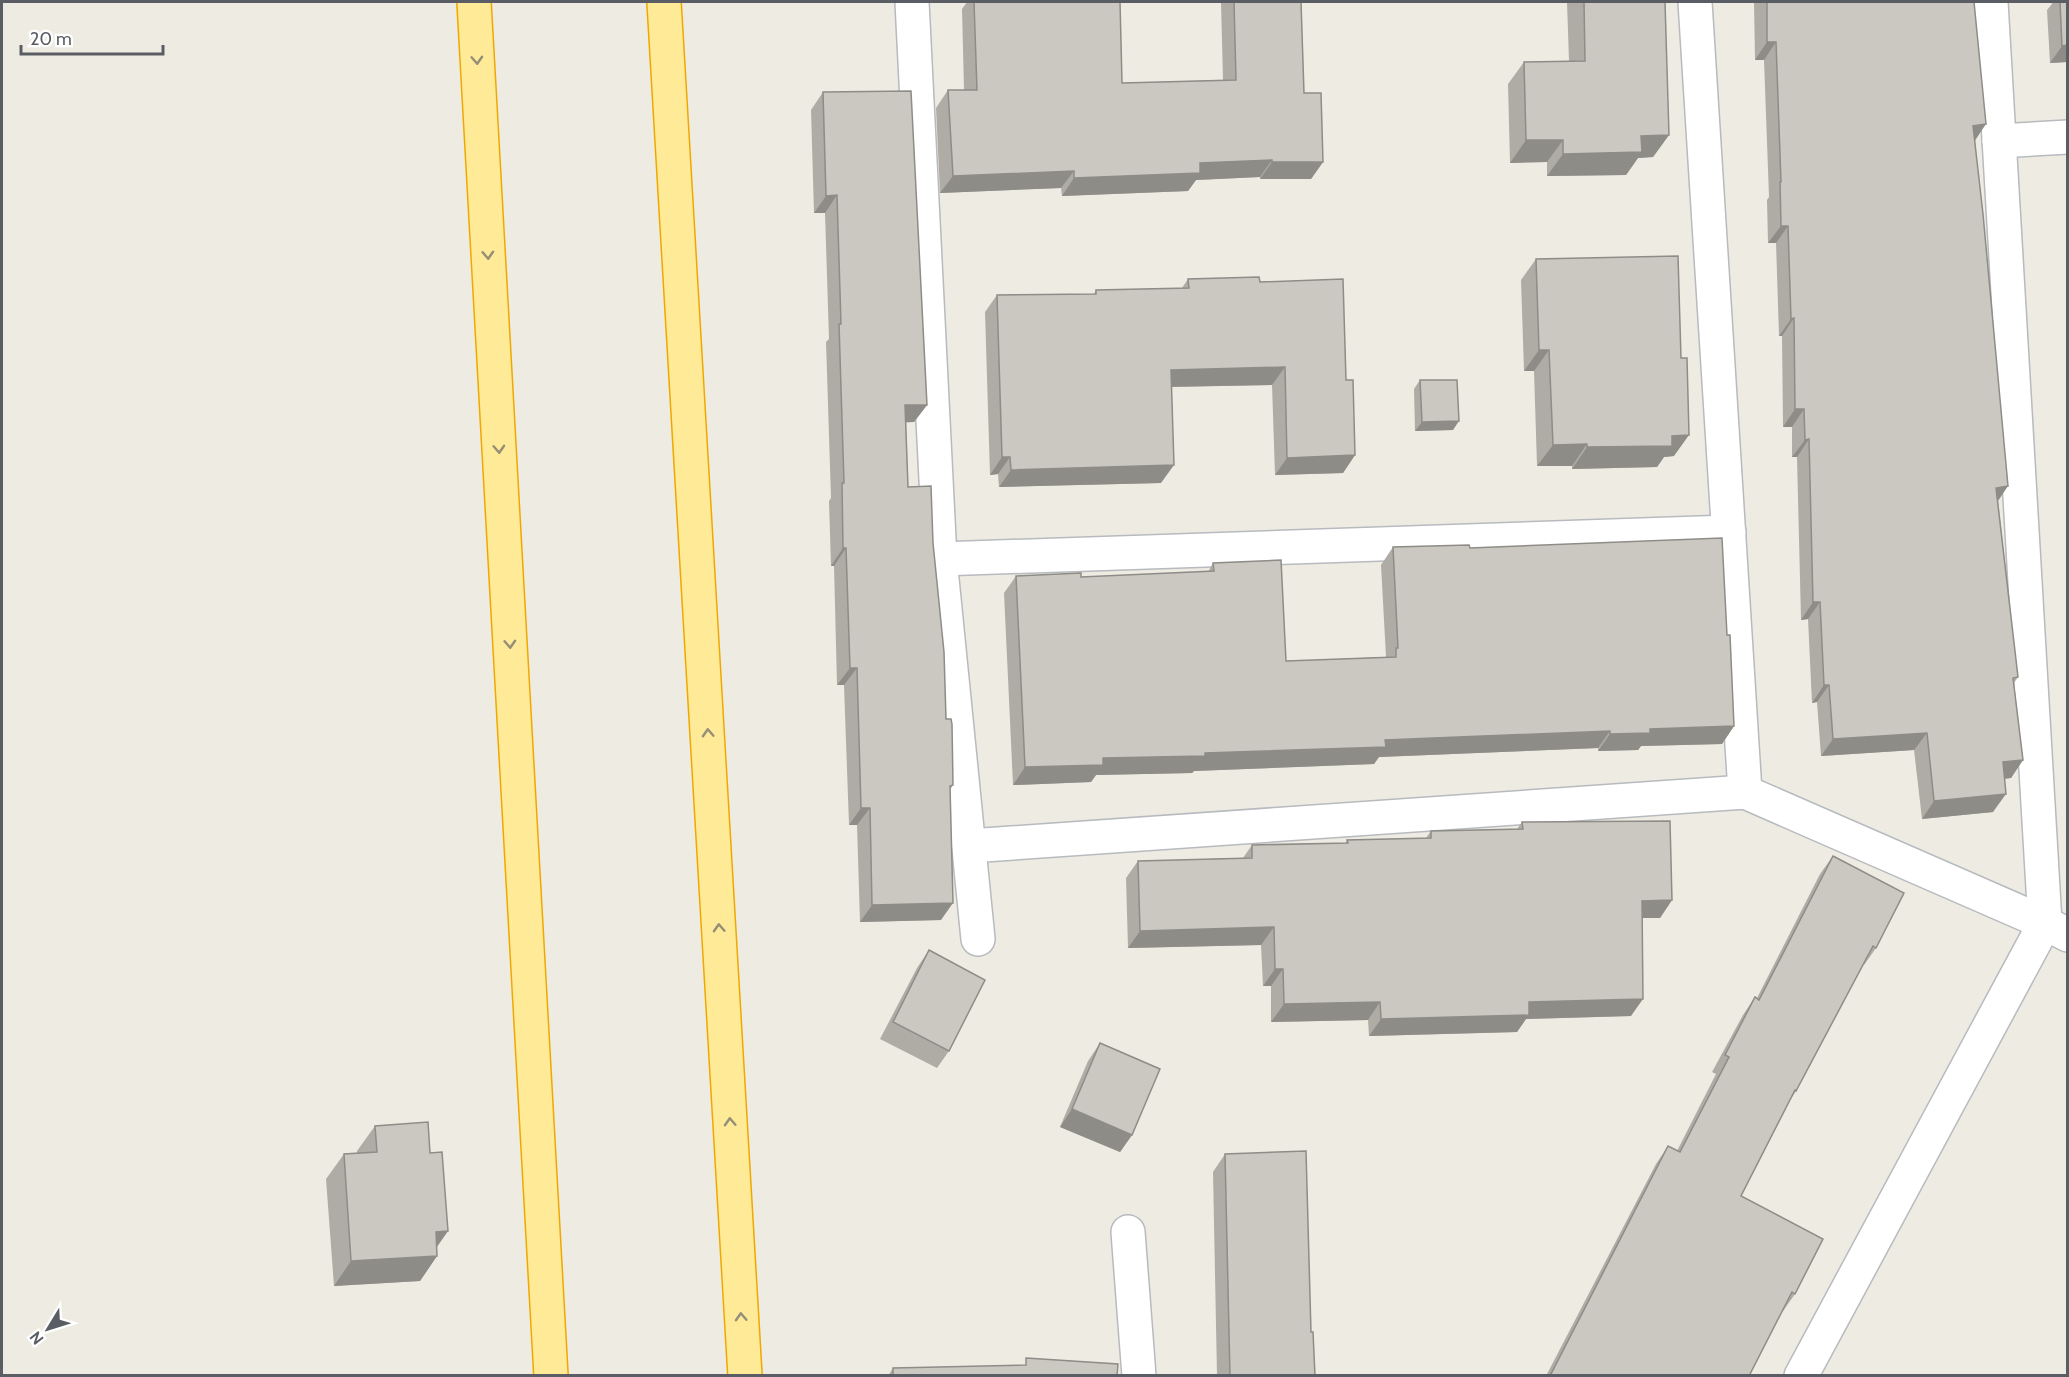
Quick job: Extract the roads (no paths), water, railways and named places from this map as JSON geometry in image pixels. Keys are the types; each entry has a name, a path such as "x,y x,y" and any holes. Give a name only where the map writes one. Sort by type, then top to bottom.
{"highway":[{"path":"474,2 551,1376"},
{"path":"664,2 745,1376"}],"street":[{"path":"912,2 940,559 978,939"},
{"path":"1695,2 1745,792"},
{"path":"1801,1376 2056,929 1990,2"},
{"path":"1999,141 2067,137"},
{"path":"940,559 1729,532"},
{"path":"969,846 1745,792 2056,929"},
{"path":"1128,1232 1139,1376"}]}
